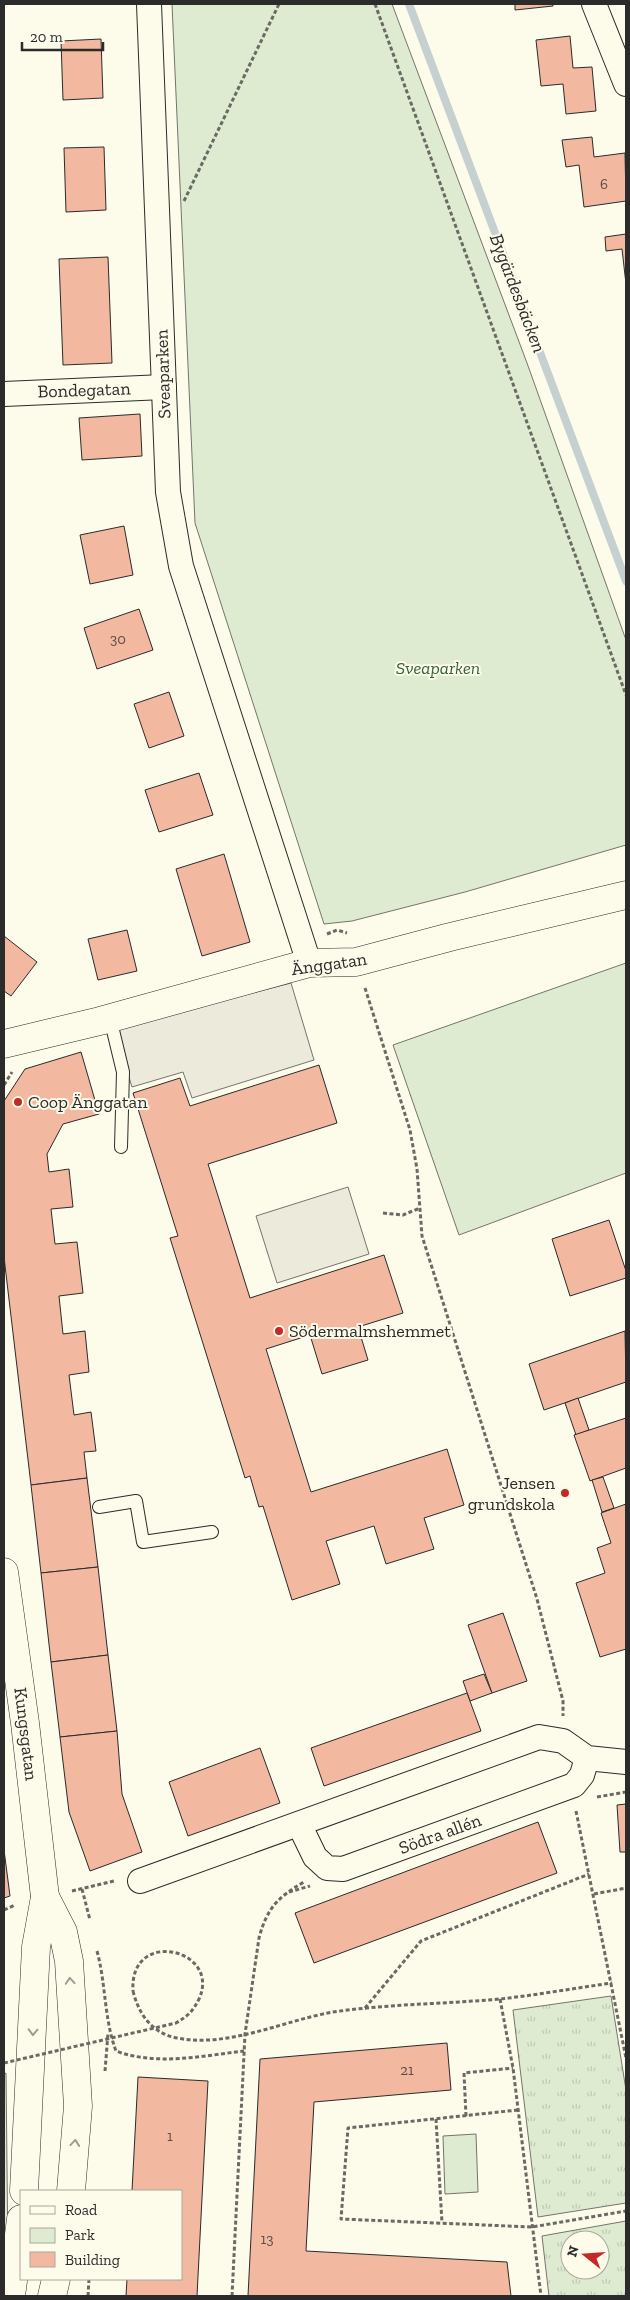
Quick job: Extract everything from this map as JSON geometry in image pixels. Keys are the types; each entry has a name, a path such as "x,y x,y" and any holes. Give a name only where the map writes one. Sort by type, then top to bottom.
{"main road":[{"name":"Änggatan","path":"4,1044 110,1018 308,963 356,962 450,936 626,895"},
{"name":"Kungsgatan","path":"4,1572 25,1723 45,1896 36,1947 24,2190"},
{"name":"Kungsgatan","path":"45,1896 63,1932 69,1961 78,2106 71,2190"},
{"path":"11,2296 20,2227"},
{"path":"52,2296 56,2280"}],"street":[{"name":"Sveaparken","path":"149,4 168,492 181,566 308,963"},
{"path":"594,4 626,84"},
{"name":"Bondegatan","path":"4,394 164,387"},
{"path":"140,1881 539,1737 563,1741 587,1758 626,1762"},
{"path":"570,1786 582,1776 587,1758"},
{"name":"Södra allén","path":"327,1868 343,1870 570,1786"},
{"path":"299,1824 315,1857 327,1868"}],"lane":[{"path":"110,1018 123,1072 121,1147"},
{"path":"99,1507 136,1501 143,1542 212,1532"}],"path":[{"path":"180,209 279,4"},
{"path":"375,4 626,695"},
{"path":"365,986 410,1130 417,1169 422,1236 537,1599 563,1701 563,1741"},
{"path":"383,1213 403,1215 420,1208"},
{"path":"570,1786 594,1894 626,2058"},
{"path":"232,2296 245,2034 263,1925 272,1906 283,1894 327,1868"},
{"path":"365,2008 421,1941 589,1874"},
{"path":"594,1894 626,1888"},
{"path":"82,1890 91,1925"},
{"path":"96,1943 103,1977 108,2031 116,2051 131,2057 160,2059 244,2051"},
{"path":"4,2063 176,2023 190,2015 204,1988 203,1974 196,1964 184,1956 172,1951 156,1952 146,1956 139,1963 132,1984 142,2015 161,2033 198,2040 245,2034 331,2013 365,2008 500,1998 612,1983"},
{"path":"500,1998 513,2068 540,2296"},
{"path":"466,2116 464,2072 513,2068"},
{"path":"518,2110 348,2128 341,2219 532,2227 626,2211"},
{"path":"436,2119 442,2223"},
{"path":"88,2296 89,2280"}],"green space":[{"name":"Sveaparken","path":"172,4 392,4 527,363 626,640 626,845 465,892 352,921 324,924 195,523"},
{"path":"626,963 626,1173 459,1235 393,1045"},
{"path":"611,1996 626,2090 626,2203 538,2217 513,2010"},
{"path":"6,2073 8,2261 4,2277 4,2074"},
{"path":"476,2134 478,2192 445,2194 443,2136"},
{"path":"626,2221 626,2296 549,2296 542,2236 560,2233 560,2280 610,2280 610,2230 576,2230"}],"shaded area":[{"path":"291,983 314,1060 192,1098 183,1072 132,1087 114,1029"},
{"path":"348,1187 369,1254 277,1283 256,1216"}],"building":[{"path":"515,4 553,4 553,6 515,10"},
{"path":"570,36 573,68 592,67 596,111 566,114 563,84 541,86 536,40"},
{"path":"101,39 103,98 63,100 61,41"},
{"path":"592,137 594,157 625,153 626,201 584,207 579,165 566,167 562,140"},
{"path":"104,147 106,210 66,212 64,148"},
{"path":"626,234 626,284 622,249 606,251 605,237"},
{"path":"108,257 112,363 63,365 59,259"},
{"path":"140,414 142,456 82,460 79,418"},
{"path":"124,526 133,575 90,584 80,535"},
{"path":"139,609 153,650 97,669 84,628"},
{"path":"169,692 184,736 149,748 134,704"},
{"path":"199,773 213,815 159,832 145,790"},
{"path":"224,854 250,942 202,956 176,869"},
{"path":"127,930 137,971 98,980 88,939"},
{"path":"4,936 37,962 11,996 4,991"},
{"path":"81,1052 99,1114 63,1124 47,1154 49,1172 69,1169 73,1207 51,1209 55,1244 77,1242 83,1293 59,1296 63,1334 85,1331 89,1372 69,1375 74,1415 91,1412 96,1451 84,1452 87,1478 31,1485 4,1257 4,1101 25,1069"},
{"name":"Södermalmshemmet","path":"319,1065 337,1123 208,1164 250,1298 384,1255 403,1313 358,1327 368,1360 322,1374 310,1335 266,1349 311,1492 447,1449 464,1505 424,1518 434,1549 386,1564 374,1526 326,1541 340,1584 292,1600 263,1506 259,1507 250,1476 245,1478 170,1238 178,1236 133,1093 180,1078 190,1106"},
{"path":"609,1220 626,1271 626,1278 570,1296 552,1239"},
{"path":"625,1331 626,1382 544,1410 529,1364"},
{"path":"578,1398 589,1430 576,1435 565,1403"},
{"path":"626,1418 626,1468 590,1481 574,1435"},
{"path":"603,1477 614,1508 602,1512 592,1480"},
{"path":"87,1478 98,1567 41,1573 31,1485"},
{"name":"Jensen grundskola","path":"626,1504 626,1649 600,1657 576,1583 605,1573 597,1548 611,1543 601,1513"},
{"path":"98,1567 108,1655 51,1662 41,1573"},
{"path":"503,1613 527,1681 492,1693 468,1625"},
{"path":"108,1655 117,1731 60,1737 51,1662"},
{"path":"484,1674 492,1693 470,1701 463,1681"},
{"path":"467,1693 481,1731 324,1786 311,1748"},
{"path":"117,1731 122,1794 142,1852 90,1871 69,1812 60,1737"},
{"path":"260,1748 280,1803 188,1836 169,1782"},
{"path":"626,1804 626,1852 620,1852 617,1805"},
{"path":"538,1822 557,1873 314,1963 295,1913"},
{"path":"4,1850 10,1896 4,1898"},
{"path":"447,2043 451,2090 314,2102 306,2251 507,2262 511,2296 248,2296 260,2059"},
{"path":"138,2077 208,2081 197,2296 126,2296 127,2280 182,2280 182,2190 132,2190"}],"waterway":[{"name":"Bygärdesbäcken","path":"409,4 626,581"}],"place":[{"name":"Coop Änggatan","path":"18,1102"},
{"name":"Södermalmshemmet","path":"279,1331"},
{"name":"Jensen grundskola","path":"565,1493"}]}
